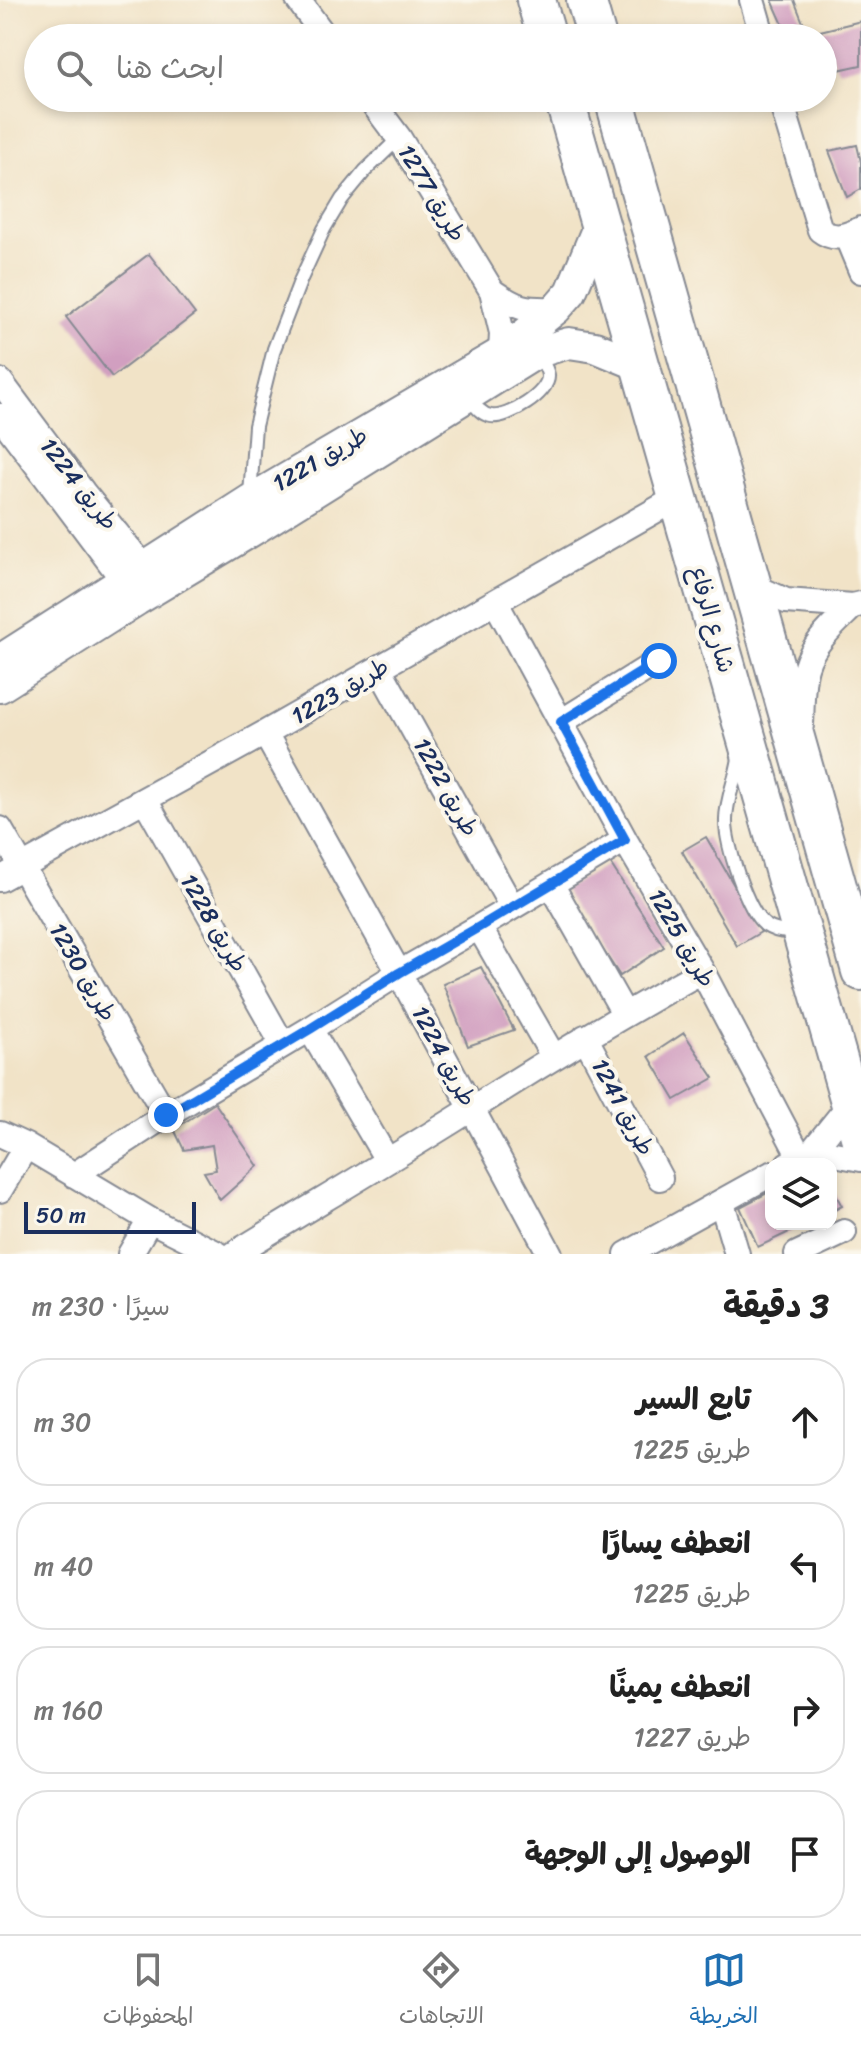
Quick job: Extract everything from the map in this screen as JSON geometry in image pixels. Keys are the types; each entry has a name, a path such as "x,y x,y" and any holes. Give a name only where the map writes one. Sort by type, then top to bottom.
{"main road":[{"path":"536,0 543,24"},
{"path":"586,0 593,24"},
{"name":"شارع الرفاع","path":"568,112 861,1140"},
{"name":"شارع الرفاع","path":"618,112 861,971"}],"street":[{"path":"298,0 316,24"},
{"path":"752,0 759,24"},
{"name":"طريق 1277","path":"380,112 399,138 492,291 502,333 501,353"},
{"path":"784,112 817,224 825,235 834,237 854,232 861,271"},
{"name":"طريق 1221","path":"0,687 250,500 501,353 556,309 571,292 600,222"},
{"path":"492,291 513,306 529,310 556,309"},
{"name":"طريق 1221","path":"0,660 141,584 468,396 538,352 569,343 595,347 641,366"},
{"name":"طريق 1224","path":"0,381 83,492 141,584"},
{"name":"طريق 1224","path":"0,416 141,584"},
{"name":"طريق 1223","path":"0,879 496,603 677,498"},
{"path":"753,586 786,601 857,605"},
{"name":"طريق 1225","path":"496,603 625,840 702,971 800,1157"},
{"path":"800,760 806,667 823,636 857,605"},
{"path":"561,722 659,661"},
{"name":"طريق 1222","path":"379,668 512,907"},
{"name":"طريق 1224","path":"265,733 550,1254"},
{"name":"طريق 1228","path":"145,800 283,1045"},
{"name":"طريق 1230","path":"0,829 166,1115"},
{"path":"74,1175 399,973 625,840"},
{"path":"551,884 624,1013"},
{"name":"طريق 1241","path":"479,927 553,1056"},
{"name":"طريق 1241","path":"234,1254 624,1013 702,971"},
{"path":"310,1029 387,1160"},
{"name":"طريق 1241","path":"585,1037 660,1178"},
{"path":"800,1157 850,1104"},
{"path":"0,1134 26,1146 150,1220 218,1254"},
{"path":"0,1190 26,1146"},
{"path":"800,1157 861,1159"},
{"path":"627,1254 765,1178"},
{"path":"722,1203 737,1254"},
{"path":"130,1254 150,1220"},
{"path":"797,1254 844,1232"}],"lane":[{"path":"250,500 255,426 274,349 301,279 342,199 399,138"}],"building":[{"path":"772,0 794,0 803,24 783,24"},
{"path":"861,21 861,65 838,70 837,27"},
{"path":"857,145 861,162 861,189 847,197 829,151"},
{"path":"149,254 195,314 112,377 66,317"},
{"path":"706,837 761,932 737,946 682,851"},
{"path":"610,863 664,947 620,976 564,890"},
{"path":"481,967 514,1030 468,1046 443,984"},
{"path":"684,1033 714,1078 675,1100 649,1056"},
{"path":"215,1103 258,1166 220,1200 204,1172 216,1170 212,1145 184,1150 174,1129"},
{"path":"765,1194 765,1230 793,1230 758,1247 740,1207"}],"route":[{"path":"166,1115 625,840 561,722 659,661"}]}
